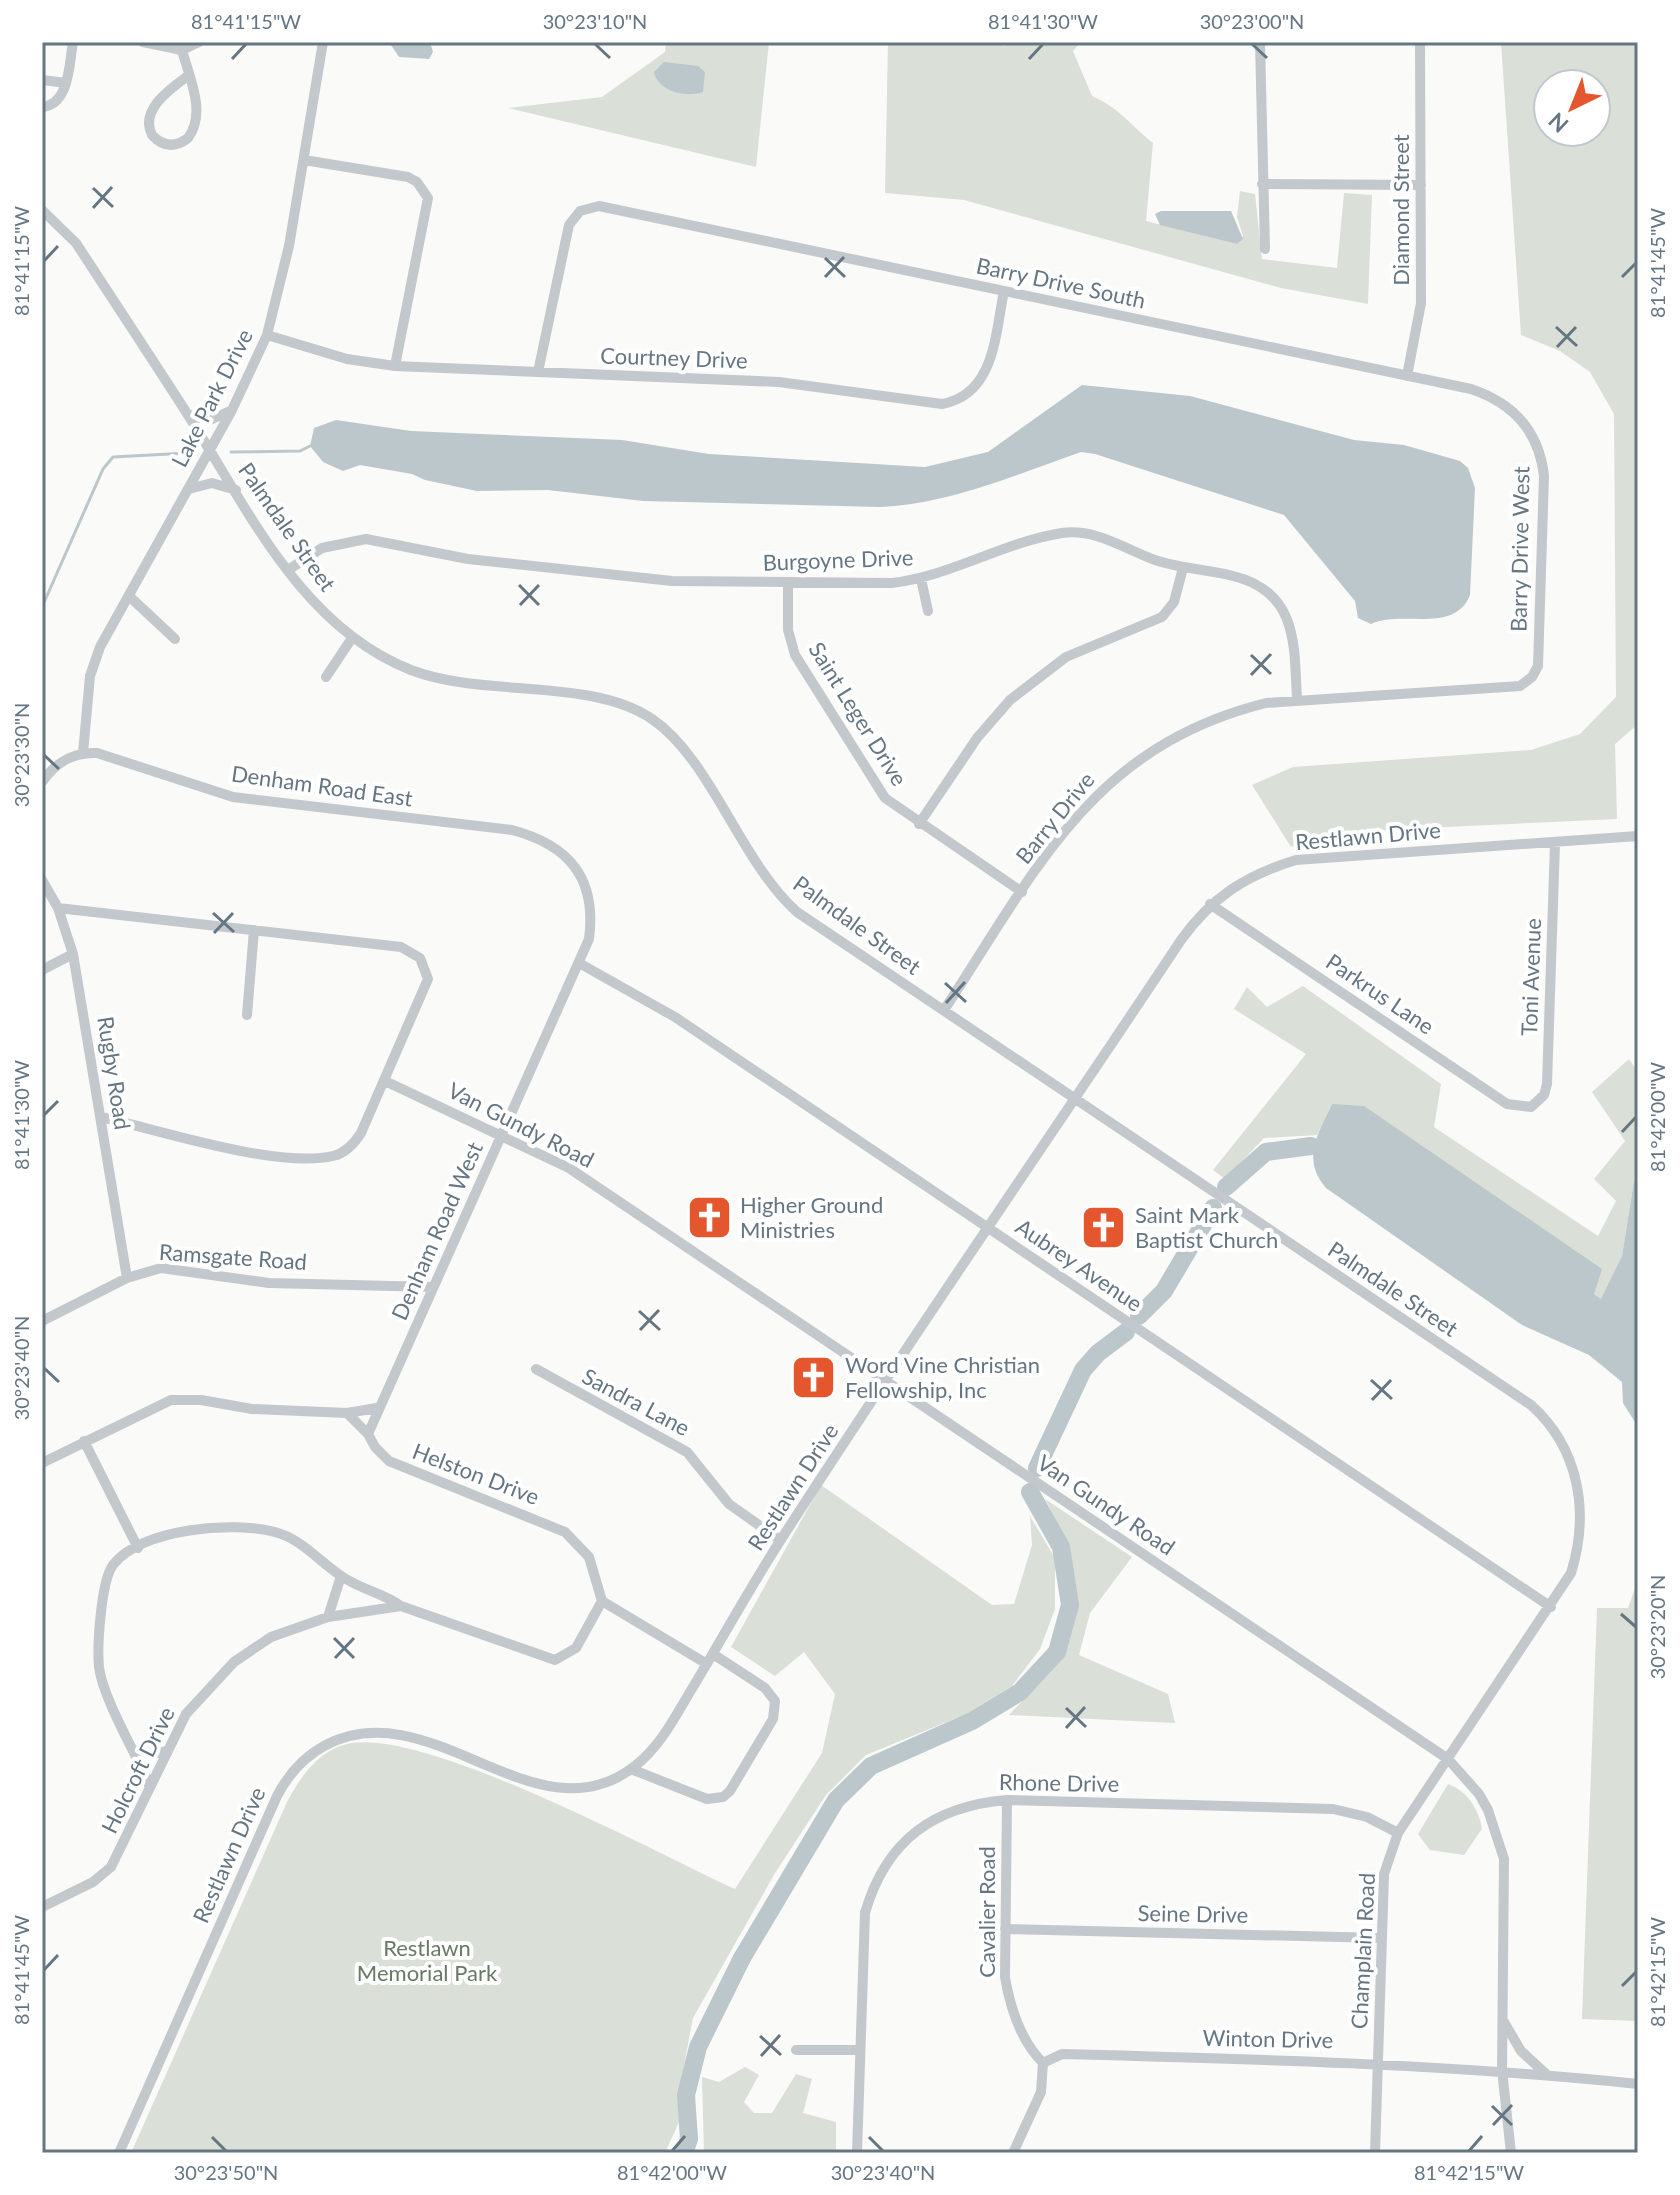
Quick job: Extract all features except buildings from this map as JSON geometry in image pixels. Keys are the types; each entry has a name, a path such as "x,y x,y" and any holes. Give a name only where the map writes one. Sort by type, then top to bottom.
{"street":[{"path":"42,107 58,101 66,83 73,42"},
{"path":"143,42 182,50 199,42"},
{"name":"Lake Park Drive","path":"83,753 94,662 232,410 267,335 280,292 323,42"},
{"path":"1260,42 1265,249"},
{"name":"Diamond Street","path":"1407,376 1421,303 1420,42"},
{"path":"182,50 197,101 194,131 181,144 164,144 152,135 148,117 153,108 189,75"},
{"path":"42,80 66,83"},
{"path":"304,160 408,177 424,189 428,207 395,366"},
{"path":"1262,184 1421,185"},
{"name":"Barry Drive South","path":"538,372 569,225 580,211 599,206 1490,395 1525,423"},
{"name":"Palmdale Street","path":"42,210 76,243 288,570 323,613 352,638 388,660 436,678 604,700 627,706 654,720 689,757 767,880 786,902 1544,1417 1570,1456 1579,1503 1575,1559 1566,1584 1551,1607"},
{"name":"Courtney Drive","path":"267,335 347,359 395,366 779,382 942,404 964,396 982,379 988,366 1004,291"},
{"path":"187,414 210,420 232,410"},
{"name":"Barry Drive West","path":"1525,423 1539,450 1544,476 1538,666 1532,677"},
{"path":"189,489 212,483 236,490"},
{"name":"Burgoyne Drive","path":"288,570 322,548 366,539 468,559 672,581 892,583 921,579 1047,536 1077,532 1101,537 1183,568 1232,575 1257,584 1275,598 1291,630 1297,699"},
{"path":"919,824 977,738 1010,700 1066,657 1162,617 1174,602 1183,568"},
{"path":"921,579 928,611"},
{"name":"Saint Leger Drive","path":"788,583 788,630 795,655 885,798 1022,892"},
{"path":"129,596 175,639"},
{"path":"326,677 352,638"},
{"name":"Barry Drive","path":"944,1010 1022,892 1090,800 1143,754 1227,714 1297,699 1520,686 1532,677"},
{"path":"42,782 60,762 83,753"},
{"name":"Denham Road East","path":"83,753 97,753 233,797 512,830 552,844 573,864 587,891"},
{"name":"Restlawn Drive","path":"119,2153 277,1796 292,1772 317,1750 347,1736 385,1731 421,1738 545,1786 584,1786 631,1769 667,1729 780,1540 1181,940 1210,904 1249,877 1296,860 1638,836"},
{"name":"Toni Avenue","path":"1531,1107 1544,1095 1547,1084 1555,843"},
{"name":"Rugby Road","path":"42,880 58,908 73,954 127,1278"},
{"name":"Denham Road West","path":"377,1408 579,963 591,921 587,891"},
{"name":"Parkrus Lane","path":"1210,904 1507,1104 1531,1107"},
{"path":"58,908 401,947 411,951 426,967 426,992 354,1144 328,1157 256,1152 101,1117"},
{"path":"247,1015 254,930"},
{"path":"42,970 73,954"},
{"name":"Aubrey Avenue","path":"579,963 675,1017 1551,1607"},
{"name":"Van Gundy Road","path":"385,1081 569,1168 1448,1759 1484,1802 1495,1825 1504,1859 1502,2070 1511,2153"},
{"name":"Ramsgate Road","path":"42,1321 127,1278 161,1268 269,1283 433,1287"},
{"name":"Sandra Lane","path":"536,1369 687,1452 729,1504 780,1540"},
{"path":"42,1463 171,1400 201,1400 252,1409 347,1413 377,1408 368,1434"},
{"name":"Helston Drive","path":"347,1413 389,1461 565,1532 589,1557 602,1601"},
{"path":"84,1441 138,1548"},
{"path":"149,1785 104,1687 99,1654 108,1573 117,1561 138,1548 179,1532 260,1529 298,1542 341,1576 401,1606"},
{"path":"328,1617 341,1576"},
{"path":"602,1601 765,1688 775,1701 773,1719 730,1791 723,1797 707,1799 631,1769"},
{"name":"Holcroft Drive","path":"42,1907 93,1882 111,1867 166,1751 194,1703 234,1662 271,1637 328,1617 401,1606 555,1660 576,1648 602,1601"},
{"name":"Champlain Road","path":"1375,2153 1384,1874 1398,1833 1551,1607"},
{"path":"134,1750 154,1754 166,1751"},
{"name":"Rhone Drive","path":"857,2153 862,1933 871,1893 879,1875 911,1834 941,1815 982,1802 1007,1800 1333,1809 1367,1817 1398,1833"},
{"name":"Cavalier Road","path":"1007,1800 1005,1929 1008,1995 1030,2050 1043,2063"},
{"name":"Seine Drive","path":"1005,1929 1381,1938"},
{"path":"1503,2020 1521,2051 1547,2075"},
{"path":"796,2050 860,2050"},
{"name":"Winton Drive","path":"1043,2063 1062,2054 1378,2062 1502,2070 1638,2084"},
{"path":"1013,2153 1041,2092 1043,2063"}],"green space":[{"path":"666,42 769,42 756,167 508,108 602,97 665,52"},
{"path":"888,42 992,42 1004,46 1009,42 1081,42 1073,51 1092,96 1118,112 1153,143 1146,221 1237,244 1243,236 1237,217 1240,191 1255,194 1262,259 1337,268 1344,193 1372,195 1368,304 1281,288 964,200 885,193"},
{"path":"1501,42 1638,42 1638,724 1615,744 1617,819 1340,832 1291,847 1252,785 1293,767 1531,750 1580,734 1616,697 1614,414 1590,372 1560,351 1521,335"},
{"path":"1303,986 1441,1084 1434,1127 1598,1236 1616,1201 1594,1179 1625,1141 1592,1092 1629,1059 1638,1072 1638,1179 1634,1181 1622,1256 1602,1300 1332,1104 1317,1135 1264,1138 1225,1179 1213,1170 1306,1054 1234,1009 1247,987 1267,1007"},
{"name":"Restlawn Memorial Park","path":"821,1485 992,1605 1014,1604 1032,1545 1030,1516 1055,1558 1055,1609 1040,1649 1012,1686 966,1714 866,1755 826,1795 775,1873 693,2018 679,2092 679,2122 665,2153 131,2153 287,1802 313,1765 341,1746 352,1743 388,1745 487,1774 599,1823 735,1889 822,1753 835,1694 804,1652 775,1676 731,1647"},
{"path":"1045,1499 1132,1557 1090,1613 1079,1655 1168,1694 1175,1723 1009,1715 1046,1678 1058,1661 1071,1632 1075,1612 1074,1574 1069,1555"},
{"path":"1638,1580 1638,2021 1582,2019 1597,1608 1628,1608"},
{"path":"1448,1784 1466,1796 1475,1808 1482,1829 1464,1855 1430,1850 1418,1834"},
{"path":"745,2067 759,2075 744,2102 754,2113 772,2113 796,2074 812,2079 803,2113 836,2122 836,2151 704,2153 702,2077 719,2082"}],"shaded area":[{"path":"389,42 430,42 433,52 429,59 399,57"},
{"path":"664,62 698,66 705,72 703,92 681,93 661,84 654,72"},
{"path":"1161,211 1231,211 1243,239 1237,244 1160,225 1155,214"},
{"path":"1082,385 1190,396 1354,440 1404,445 1460,461 1468,468 1475,488 1470,595 1462,607 1440,618 1383,620 1371,624 1358,618 1355,601 1284,515 1081,452 956,494 879,507 643,501 548,490 477,491 425,480 412,474 360,465 343,471 323,462 310,446 314,428 336,420 411,431 622,440 709,454 925,467 988,452"},
{"path":"1332,1104 1364,1106 1602,1269 1594,1294 1601,1299 1622,1256 1634,1181 1638,1179 1638,1427 1623,1403 1622,1382 1589,1355 1522,1325 1326,1188 1314,1167 1313,1157 1317,1136"}],"waterway":[{"path":"231,452 300,451 310,446"},
{"path":"42,607 103,469 113,457 188,453"},
{"path":"1226,1187 1266,1152 1311,1146"},
{"path":"1139,1316 1164,1291 1213,1208"},
{"path":"1037,1468 1083,1370 1098,1353 1126,1332"},
{"path":"684,2153 689,2139 686,2095 698,2047 742,1958 836,1800 871,1766 972,1721 1020,1692 1057,1652 1070,1605 1061,1547 1030,1492"}],"place":[{"name":"Higher Ground Ministries","path":"709,1218"},
{"name":"Saint Mark Baptist Church","path":"1104,1228"},
{"name":"Word Vine Christian Fellowship, Inc","path":"814,1378"}]}
